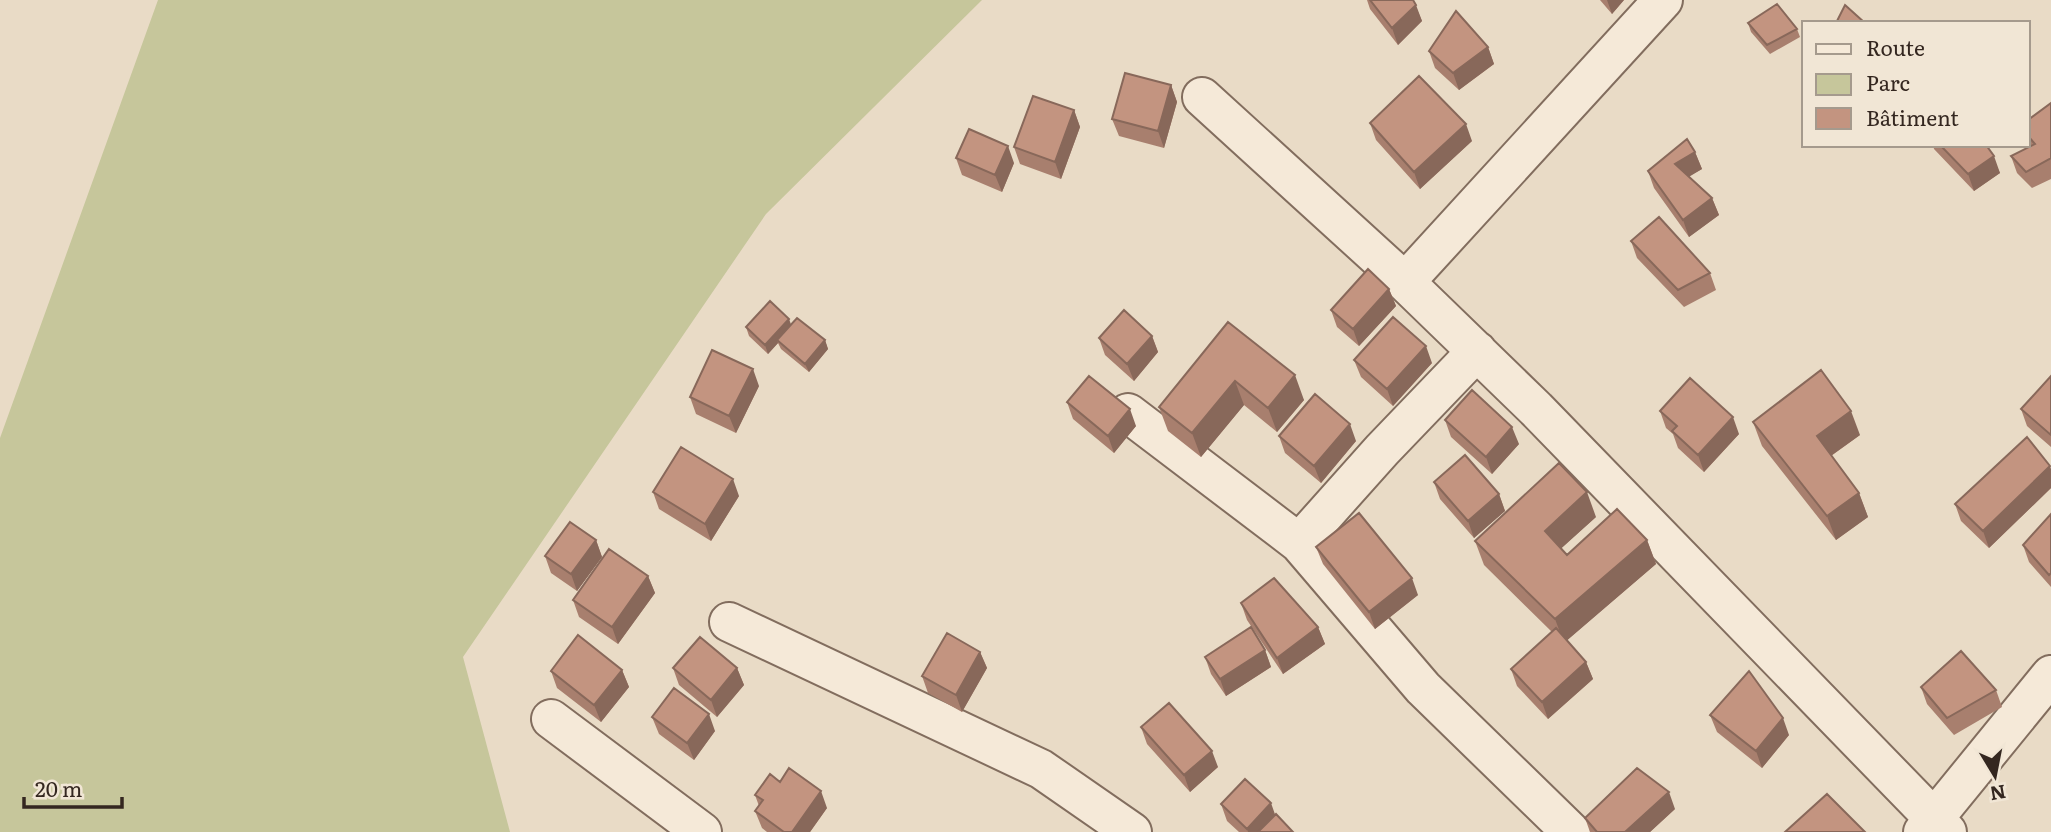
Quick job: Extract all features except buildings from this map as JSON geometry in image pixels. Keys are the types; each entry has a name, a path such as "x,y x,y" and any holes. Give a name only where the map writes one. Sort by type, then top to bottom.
{"street":[{"path":"1405,282 1662,0"},
{"path":"1202,97 1477,351 1935,827 2051,675"},
{"path":"1300,543 1382,450 1477,351"},
{"path":"1128,413 1300,543 1423,688 1571,832"},
{"path":"729,622 1041,769 1132,832"},
{"path":"551,719 702,832"}],"green space":[{"path":"158,0 982,0 766,214 463,657 510,832 0,832 0,438"}]}
